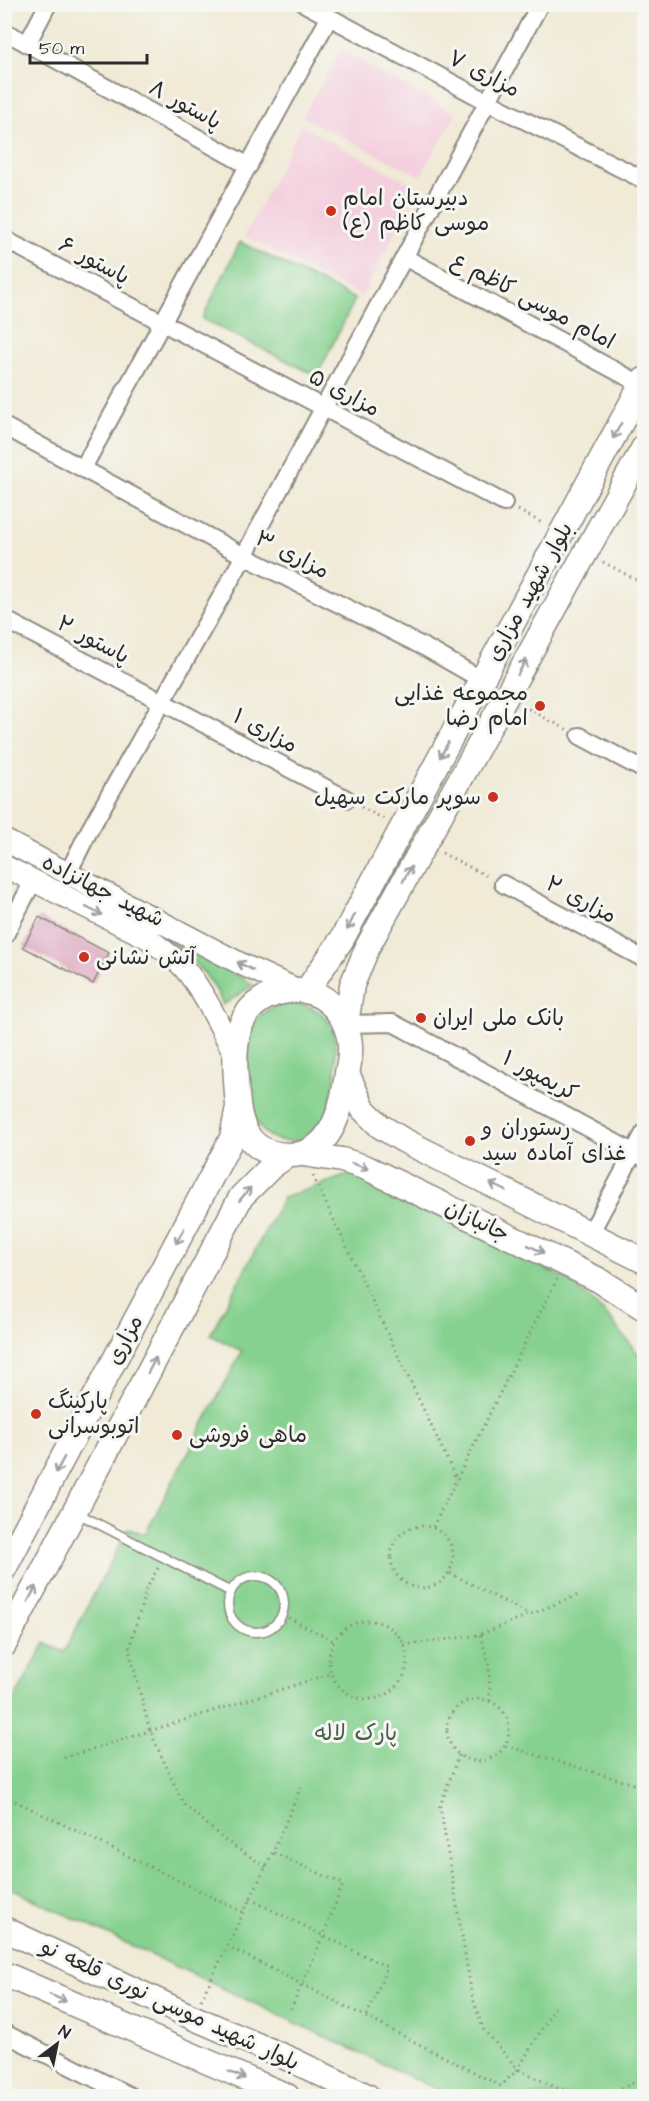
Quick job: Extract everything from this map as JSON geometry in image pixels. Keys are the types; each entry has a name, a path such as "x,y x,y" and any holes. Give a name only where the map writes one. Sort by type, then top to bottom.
{"main road":[{"name":"بلوار شهید مزاری","path":"303,990 342,939 644,384"},
{"name":"بلوار شهید مزاری","path":"346,1024 352,984 360,964 424,844 645,447"},
{"path":"4,1645 241,1197 272,1166 323,1140 332,1130 340,1112 351,1053 346,1024 331,1004 303,990 281,991 265,996 252,1007 240,1028 234,1053 238,1107 243,1128 257,1146 276,1154 295,1154"},
{"name":"جانبازان","path":"347,1072 363,1109 380,1126 403,1140 645,1260"},
{"name":"مزاری","path":"4,1569 232,1138 238,1107"},
{"name":"جانبازان","path":"295,1154 342,1160 367,1168 619,1291 645,1308"},
{"name":"بلوار شهید موسی نوری قلعه نو","path":"4,1929 192,2017 294,2061 367,2097"},
{"name":"بلوار شهید موسی نوری قلعه نو","path":"8,1976 283,2094"},
{"path":"283,2094 294,2061"}],"street":[{"path":"27,44 48,4"},
{"name":"مزاری ۷","path":"304,4 488,102 645,180"},
{"path":"58,893 88,831 325,408 540,4"},
{"path":"83,468 329,18"},
{"name":"پاستور ۸","path":"4,31 249,166"},
{"name":"پاستور ۶","path":"4,239 163,322"},
{"name":"امام موسی کاظم ع","path":"404,257 644,384"},
{"name":"مزاری ۵","path":"163,322 504,503"},
{"name":"مزاری ۳","path":"4,426 244,556 426,648 482,680"},
{"name":"پاستور ۲","path":"4,619 161,702"},
{"name":"مزاری ۱","path":"161,702 347,799"},
{"path":"580,736 645,770"},
{"name":"شهید جهانزاده","path":"4,840 243,965 303,990"},
{"name":"شهید جهانزاده","path":"4,866 148,938 169,954 184,968 195,984 234,1053"},
{"path":"4,937 33,881"},
{"name":"مزاری ۲","path":"503,884 643,954"},
{"name":"کریمپور ۱","path":"346,1024 393,1023 639,1155"},
{"path":"591,1233 639,1155 645,1133"},
{"path":"4,2033 130,2097"}],"lane":[{"path":"75,1512 231,1592"},
{"path":"252,1575 272,1579 284,1595 283,1615 269,1630 249,1632 233,1621 227,1602 234,1584 252,1575"}],"path":[{"path":"504,503 562,533"},
{"path":"586,553 645,584"},
{"path":"506,697 580,736"},
{"path":"347,799 402,828"},
{"path":"424,844 503,884"},
{"path":"295,1154 457,1480"},
{"path":"434,1527 565,1264"},
{"path":"416,1526 434,1527 448,1539 454,1555 450,1573 437,1585 419,1589 402,1582 392,1568 391,1550 400,1534 416,1526"},
{"path":"165,1558 146,1590 129,1649 150,1731 183,1803 223,1839 266,1866"},
{"path":"450,1573 528,1614"},
{"path":"404,1645 479,1635 578,1595"},
{"path":"283,1615 334,1641"},
{"path":"360,1621 383,1623 401,1637 404,1645 409,1658 404,1680 387,1696 365,1700 344,1692 330,1674 329,1651 334,1641 340,1631 360,1621"},
{"path":"479,1635 489,1663 490,1701"},
{"path":"64,1758 330,1674"},
{"path":"472,1699 490,1701 504,1712 510,1729 506,1746 493,1758 476,1762 459,1755 448,1741 447,1723 456,1707 472,1699"},
{"path":"506,1746 645,1787"},
{"path":"459,1755 440,1806 472,1995 483,2029 518,2069 559,2089 604,2095 645,2079"},
{"path":"192,2017 273,1852 301,1787"},
{"path":"15,1802 243,1913"},
{"path":"273,1852 343,1884 291,2009"},
{"path":"250,1899 387,1967 366,2018"},
{"path":"227,1946 501,2086 518,2069 556,2005"}],"shaded area":[{"path":"341,51 456,114 420,176 302,117"},
{"name":"دبیرستان امام موسی کاظم (ع)","path":"301,126 418,187 362,297 244,236"}],"green space":[{"path":"240,242 355,299 317,376 202,319"},
{"path":"140,919 174,935 253,985 223,1005 217,991 199,967"},
{"path":"294,1002 318,1011 329,1022 333,1032 336,1062 332,1095 323,1122 311,1135 292,1141 278,1140 260,1128 250,1094 247,1047 252,1025 260,1015 276,1006"},
{"name":"پارک لاله","path":"353,1173 568,1280 607,1315 644,1361 644,2096 451,2096 5,1886 5,1717 45,1643 64,1652 128,1529 145,1534 242,1351 210,1335 283,1198"}],"building":[{"path":"39,917 109,953 93,984 23,947"}],"place":[{"name":"دبیرستان امام موسی کاظم (ع)","path":"331,211"},
{"name":"مجموعه غذایی امام رضا","path":"540,706"},
{"name":"سوپر مارکت سهیل","path":"493,797"},
{"name":"آتش نشانی","path":"84,957"},
{"name":"بانک ملی ایران","path":"421,1018"},
{"name":"رستوران و غذای آماده سید","path":"470,1141"},
{"name":"پارکینگ اتوبوسرانی","path":"36,1414"},
{"name":"ماهی فروشی","path":"177,1435"}]}
